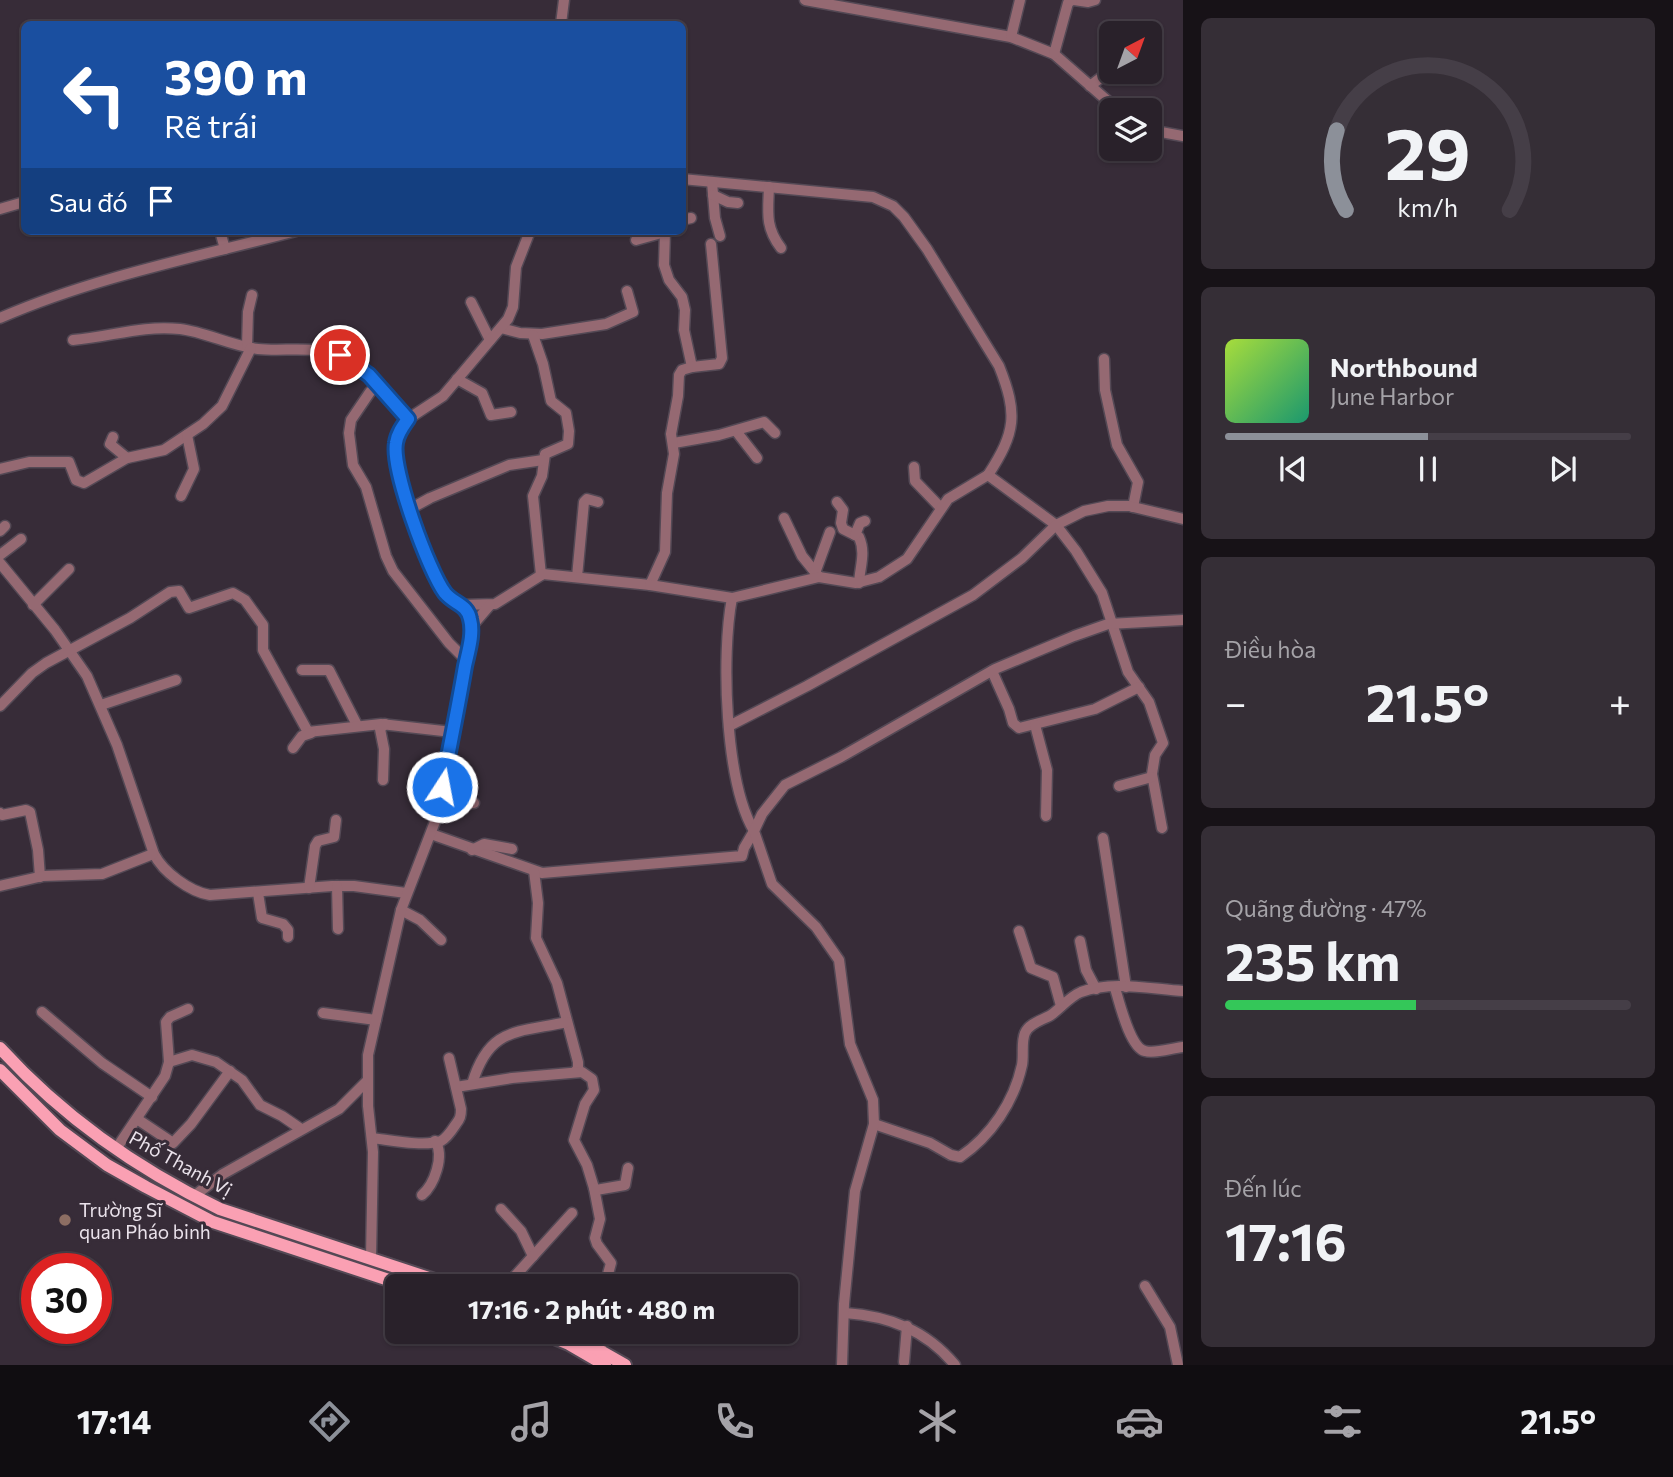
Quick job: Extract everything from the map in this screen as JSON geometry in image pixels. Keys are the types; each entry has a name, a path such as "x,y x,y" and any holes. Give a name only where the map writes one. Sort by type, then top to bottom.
{"main road":[{"name":"Phố Thanh Vị","path":"0,1048 52,1101 116,1149 194,1196 220,1209 419,1274"},
{"name":"Phố Thanh Vị","path":"0,1070 60,1130 90,1153 177,1204 213,1222 385,1279"},
{"path":"569,1344 605,1365"},
{"path":"590,1344 625,1365"}],"street":[{"path":"561,21 564,0"},
{"path":"805,0 1011,37 1054,54 1104,98"},
{"path":"1011,37 1020,0"},
{"path":"1054,54 1068,4 1073,0 1095,0"},
{"path":"1090,86 1099,79"},
{"path":"1162,132 1183,136"},
{"path":"462,605 490,605 499,602 541,575 650,585 732,598 817,575 859,583 879,577 907,559 948,499 988,475 1004,451 1013,422 1007,385 999,366 927,249 893,206 873,197 686,179"},
{"path":"712,182 720,236"},
{"path":"769,187 768,225 771,235 781,248"},
{"path":"713,195 738,203"},
{"path":"0,209 21,203"},
{"path":"221,235 225,249"},
{"path":"0,318 79,289 280,235"},
{"path":"371,1257 372,1138 367,1081 368,1055 401,910 431,834 439,803 472,626 469,614 444,591 430,564 398,472 398,436 408,419 439,400 501,328 513,307 516,267 528,235"},
{"path":"636,240 654,235"},
{"path":"665,235 664,265 669,280 682,297 685,310 684,330 692,367"},
{"path":"650,585 665,552 667,493 674,443 672,428 679,375 682,370 692,367 719,364 722,358 710,244"},
{"path":"501,328 533,335 593,327 630,315 633,309 627,291"},
{"path":"0,469 29,462 69,462 76,480 84,483 127,458 159,453 187,435 222,406 249,347 248,312 252,295"},
{"path":"471,302 487,329 490,340"},
{"path":"73,340 134,329 173,329 249,347 331,352 358,366 379,384 408,419"},
{"path":"533,335 551,401 566,413 569,423 568,444 547,452 543,460 542,476 533,496 541,575"},
{"path":"1104,359 1105,390 1117,445 1138,482 1134,503"},
{"path":"457,379 482,393 491,415 511,412"},
{"path":"379,384 370,392 351,420 349,433 353,465 366,487 393,571 440,632 466,660"},
{"path":"674,443 736,431 764,422 775,433"},
{"path":"736,431 757,458"},
{"path":"181,496 194,469 187,435"},
{"path":"113,437 110,443 127,458"},
{"path":"410,509 440,493 484,478 509,465 543,460"},
{"path":"914,467 915,481 941,508"},
{"path":"988,475 1056,525 1102,593 1128,671 1149,702 1163,741 1155,755 1152,777 1163,828"},
{"path":"577,577 584,502 587,499 598,502"},
{"path":"837,502 843,510 843,529 859,537 864,553 859,583"},
{"path":"729,726 973,594 1031,551 1056,525 1093,508 1134,503 1183,519"},
{"path":"784,518 802,556 817,575"},
{"path":"855,535 860,523 865,521"},
{"path":"817,575 830,532"},
{"path":"0,555 21,539"},
{"path":"0,563 87,676 101,705 153,853 162,866 203,894 258,893 337,886 406,893"},
{"path":"33,606 69,569"},
{"path":"0,706 32,673 130,618 170,592 180,593 189,608 233,593 239,595 263,625 263,649 304,727 311,733"},
{"path":"732,598 726,659 729,726 740,797 772,884 816,927 839,960 850,1044 873,1100 874,1124 855,1191 842,1333 842,1365"},
{"path":"472,626 490,605"},
{"path":"431,834 534,871 561,872 740,858 762,814 785,785 852,751 992,671 1073,636 1114,623 1183,620"},
{"path":"302,670 329,670 358,725"},
{"path":"992,671 1018,728 1106,705 1139,687"},
{"path":"101,705 176,680"},
{"path":"293,748 302,736 358,725 385,724 453,732"},
{"path":"383,780 384,749 380,729 385,724"},
{"path":"1035,725 1047,765 1046,816"},
{"path":"1119,786 1152,777"},
{"path":"439,803 474,803"},
{"path":"0,813 2,815 26,810 30,812 38,850 40,877"},
{"path":"309,888 315,846 318,841 334,836 336,820"},
{"path":"1103,838 1127,1026 1140,1049 1146,1052 1183,1047"},
{"path":"472,850 484,845 512,849"},
{"path":"0,886 40,877 98,875 153,853"},
{"path":"534,871 538,903 536,938 557,983 578,1062 579,1068 575,1072"},
{"path":"337,886 338,929"},
{"path":"258,893 262,918 283,924 288,930 288,937"},
{"path":"401,910 420,920 441,940"},
{"path":"1019,931 1031,968 1051,976 1061,1006"},
{"path":"1080,941 1086,970 1096,989"},
{"path":"874,1124 930,1143 960,1157 975,1147 998,1121 1022,1065 1026,1031 1080,993 1121,987 1183,991"},
{"path":"116,1149 165,1076 169,1062 166,1022 170,1017 188,1009"},
{"path":"42,1012 103,1063 152,1097"},
{"path":"323,1013 376,1020"},
{"path":"472,1084 479,1064 493,1041 509,1034 567,1022"},
{"path":"169,1062 191,1055 216,1062 242,1080 260,1105 301,1129"},
{"path":"372,1138 402,1142 442,1140 461,1117 449,1058"},
{"path":"137,1119 173,1143 198,1116 230,1070"},
{"path":"456,1087 575,1072 588,1074 594,1083 594,1090 585,1104 574,1140 587,1165 594,1188 600,1219 595,1238 611,1263 608,1274"},
{"path":"194,1196 210,1182 339,1109 367,1081"},
{"path":"422,1195 429,1189 434,1178 439,1153 435,1141"},
{"path":"594,1188 596,1190 625,1185 628,1168"},
{"path":"501,1209 521,1230 533,1256"},
{"path":"517,1274 572,1213"},
{"path":"1145,1286 1170,1326 1178,1365"},
{"path":"845,1313 870,1315 907,1326 923,1335 955,1365"},
{"path":"904,1362 907,1326"},
{"path":"598,1348 601,1344"}],"place":[{"name":"Trường Sĩ quan Pháo binh","path":"65,1220"}],"route":[{"path":"340,355 369,375 408,419 396,444 398,472 430,564 444,591 462,605 471,620 442,787"}]}
